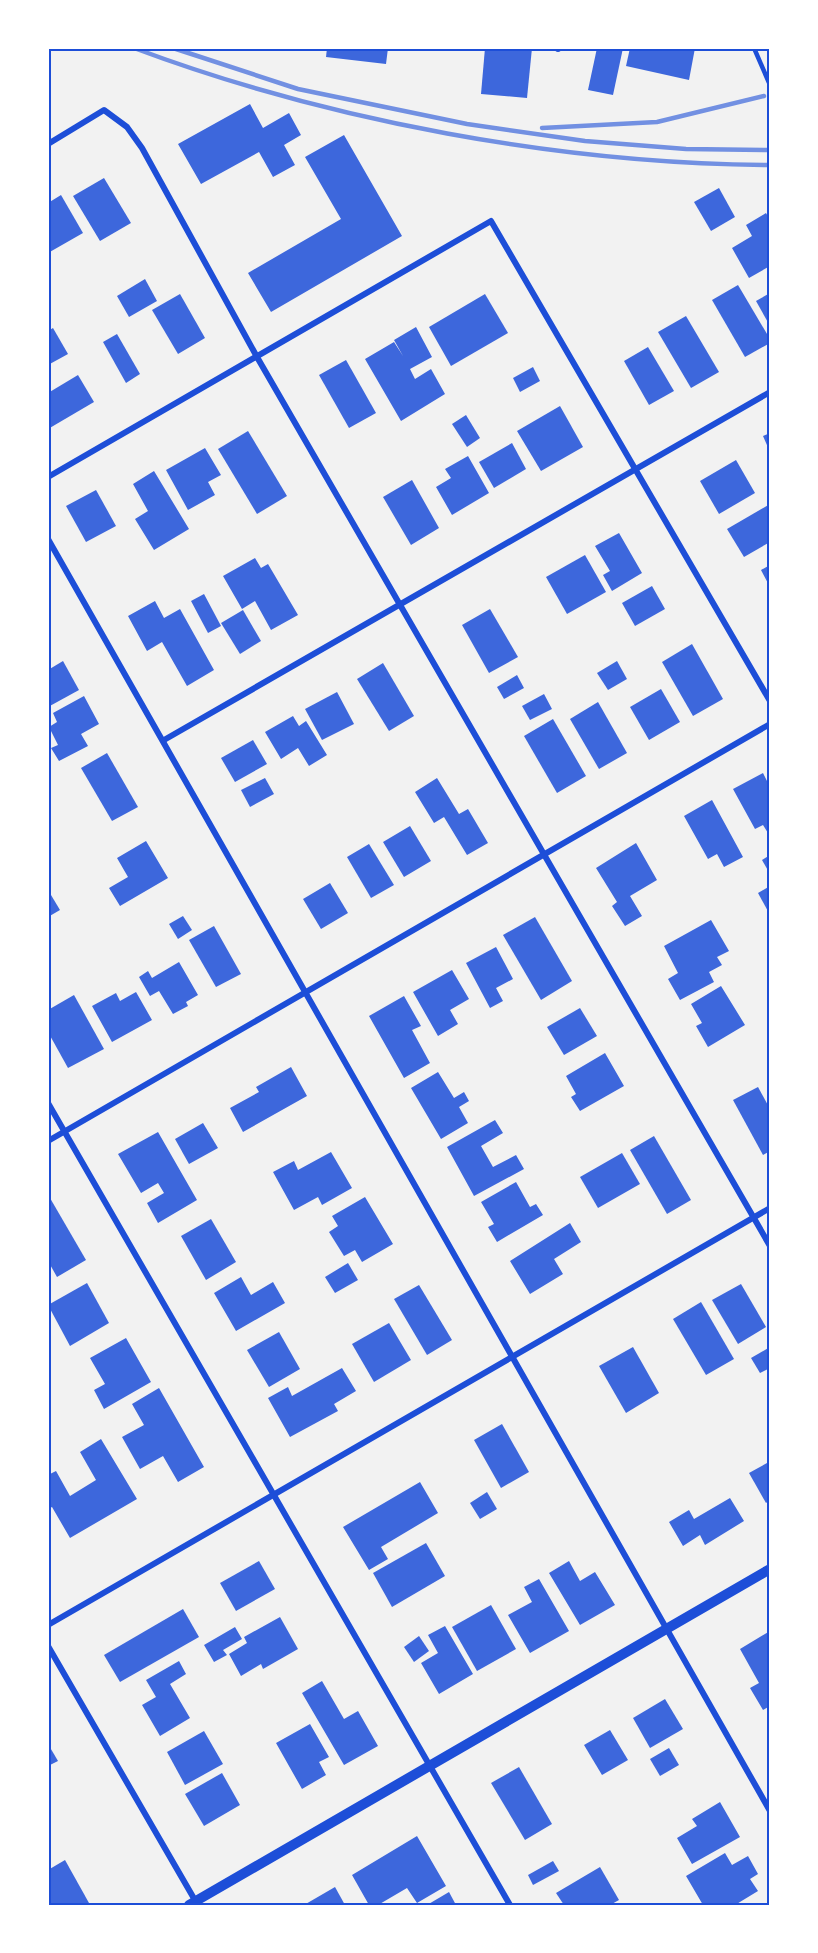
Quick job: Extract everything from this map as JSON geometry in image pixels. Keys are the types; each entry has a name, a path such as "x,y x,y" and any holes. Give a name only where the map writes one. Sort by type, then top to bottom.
{"street":[{"path":"48,144 104,110 127,127 142,148 257,357 398,605 770,1246"},
{"path":"48,477 491,221 770,701"},
{"path":"164,740 770,392"},
{"path":"48,539 770,1811"},
{"path":"48,1141 770,724"},
{"path":"48,1103 510,1905"},
{"path":"48,1625 770,1208"},
{"path":"48,1646 194,1904 770,1569"}],"lane":[{"path":"754,48 770,85"}],"building":[{"path":"327,48 388,48 386,64 326,57"},
{"path":"485,48 532,48 527,98 481,94"},
{"path":"597,48 623,48 613,95 588,90"},
{"path":"630,48 695,48 689,80 626,66"},
{"path":"250,104 263,128 289,113 301,135 284,145 295,165 273,177 259,152 201,184 178,144"},
{"path":"344,135 402,236 271,312 248,273 341,219 305,157"},
{"path":"104,178 131,223 100,241 73,196"},
{"path":"719,188 735,217 711,231 694,202"},
{"path":"61,195 83,233 48,253 48,203"},
{"path":"766,213 770,220 770,266 749,278 732,248 752,236 746,225"},
{"path":"145,279 157,301 129,317 117,296"},
{"path":"738,285 770,339 770,343 745,357 712,300"},
{"path":"770,293 770,326 756,301"},
{"path":"180,294 205,338 178,354 152,310"},
{"path":"485,294 508,333 451,366 429,327"},
{"path":"686,316 719,372 691,388 658,332"},
{"path":"416,327 432,357 410,369 415,379 431,369 445,394 401,421 365,359 394,342 403,356 394,340"},
{"path":"53,328 68,354 48,365 48,331"},
{"path":"117,334 140,374 126,383 103,342"},
{"path":"648,347 674,391 649,405 624,361"},
{"path":"346,360 376,413 349,428 319,375"},
{"path":"533,367 540,381 520,392 513,378"},
{"path":"78,375 94,402 48,429 48,393"},
{"path":"560,406 583,447 541,471 517,431"},
{"path":"466,415 480,438 467,447 452,424"},
{"path":"248,431 287,496 257,514 218,449"},
{"path":"770,433 770,452 763,436"},
{"path":"512,443 526,469 494,488 479,462"},
{"path":"205,448 221,475 208,482 215,495 188,510 166,470"},
{"path":"468,456 489,493 452,515 436,487 451,478 445,469"},
{"path":"736,460 755,493 719,514 700,481"},
{"path":"154,471 189,529 154,550 135,519 148,511 133,484"},
{"path":"412,480 439,528 411,545 383,497"},
{"path":"96,490 116,526 86,542 66,506"},
{"path":"770,504 770,542 744,557 727,529"},
{"path":"619,533 642,573 612,591 603,575 610,571 595,546"},
{"path":"585,555 606,592 567,614 546,577"},
{"path":"255,558 261,568 268,564 298,615 271,630 255,601 242,609 223,576"},
{"path":"770,565 770,587 761,570"},
{"path":"652,586 665,609 635,626 622,603"},
{"path":"204,594 221,626 208,633 191,601"},
{"path":"155,601 164,618 180,609 214,670 187,686 162,642 147,651 128,616"},
{"path":"490,609 518,657 489,673 462,625"},
{"path":"243,610 261,641 240,654 221,623"},
{"path":"692,644 723,699 693,716 662,662"},
{"path":"63,661 79,690 48,707 48,670"},
{"path":"617,661 627,679 608,690 597,673"},
{"path":"383,663 414,716 389,731 357,679"},
{"path":"517,675 524,688 504,699 497,687"},
{"path":"661,689 680,722 649,740 630,707"},
{"path":"337,692 354,724 322,740 305,709"},
{"path":"544,694 552,709 530,720 522,706"},
{"path":"84,696 99,724 81,734 88,746 59,761 51,748 58,745 49,727 57,722 53,713"},
{"path":"598,702 627,753 599,769 570,719"},
{"path":"293,716 299,726 306,721 327,755 309,766 298,748 281,759 265,732"},
{"path":"553,719 586,776 557,793 524,736"},
{"path":"253,740 267,764 235,782 221,758"},
{"path":"107,753 138,807 112,821 81,768"},
{"path":"763,773 770,787 768,833 763,825 755,829 733,789"},
{"path":"265,778 274,794 250,807 241,790"},
{"path":"437,778 459,814 468,809 488,843 467,855 444,817 434,823 415,792"},
{"path":"712,800 743,857 724,867 717,854 708,859 684,816"},
{"path":"410,826 431,861 404,877 383,842"},
{"path":"146,841 168,878 120,906 109,888 128,877 117,858"},
{"path":"636,843 657,880 630,896 642,916 625,926 612,906 617,902 596,868"},
{"path":"369,844 394,885 371,898 347,857"},
{"path":"770,855 770,874 762,860"},
{"path":"330,883 348,913 321,929 303,899"},
{"path":"770,886 770,915 758,893"},
{"path":"48,890 60,910 48,917"},
{"path":"183,916 192,930 178,939 169,924"},
{"path":"535,917 572,981 541,1000 503,935"},
{"path":"711,920 729,951 717,957 722,965 709,972 714,982 680,1000 668,979 678,973 664,946"},
{"path":"214,926 241,974 216,987 189,940"},
{"path":"496,947 513,979 496,988 503,1001 490,1008 466,963"},
{"path":"179,962 198,995 186,1002 188,1006 173,1014 159,991 150,996 139,977 148,971 152,978"},
{"path":"452,970 469,999 450,1010 458,1024 438,1036 413,992"},
{"path":"721,986 745,1025 708,1047 696,1026 702,1023 691,1004"},
{"path":"136,992 152,1020 112,1042 92,1006 116,993 120,1001"},
{"path":"74,995 104,1049 68,1068 48,1032 48,1010"},
{"path":"404,996 421,1026 412,1030 430,1063 404,1078 369,1016"},
{"path":"580,1008 597,1036 564,1055 547,1027"},
{"path":"605,1053 624,1086 580,1111 571,1097 576,1094 566,1076"},
{"path":"291,1067 307,1096 243,1132 230,1108 259,1092 256,1087"},
{"path":"438,1072 454,1098 464,1092 469,1101 459,1107 468,1123 441,1139 411,1088"},
{"path":"758,1087 770,1109 770,1151 763,1155 733,1100"},
{"path":"495,1120 503,1133 481,1146 493,1167 516,1155 524,1169 474,1196 447,1147"},
{"path":"203,1123 218,1148 189,1164 175,1139"},
{"path":"158,1132 197,1200 158,1223 147,1203 164,1193 158,1183 141,1193 118,1154"},
{"path":"654,1136 691,1200 667,1214 630,1150"},
{"path":"331,1152 352,1188 322,1205 318,1197 294,1210 273,1172 294,1161 298,1170"},
{"path":"622,1153 640,1184 598,1208 580,1177"},
{"path":"516,1182 530,1207 536,1204 543,1215 497,1242 488,1227 494,1224 481,1202"},
{"path":"365,1197 393,1244 362,1262 355,1250 344,1256 329,1232 338,1226 332,1216"},
{"path":"50,1198 86,1260 57,1277 48,1261"},
{"path":"211,1219 236,1262 206,1280 181,1236"},
{"path":"570,1223 581,1242 554,1259 563,1274 530,1294 510,1261"},
{"path":"348,1263 358,1280 335,1293 325,1277"},
{"path":"241,1277 251,1295 273,1282 285,1303 236,1331 214,1293"},
{"path":"87,1283 109,1323 70,1346 48,1305"},
{"path":"741,1284 766,1327 738,1344 712,1300"},
{"path":"419,1285 452,1340 427,1355 394,1299"},
{"path":"701,1302 734,1359 706,1375 673,1319"},
{"path":"389,1323 411,1360 374,1382 352,1344"},
{"path":"279,1332 300,1369 269,1387 247,1350"},
{"path":"126,1338 151,1382 104,1409 94,1390 105,1384 90,1358"},
{"path":"633,1347 659,1393 626,1413 599,1366"},
{"path":"770,1347 770,1368 760,1373 751,1358"},
{"path":"342,1368 356,1391 334,1404 338,1411 290,1437 268,1398 288,1387 292,1396"},
{"path":"159,1388 204,1467 178,1482 163,1456 140,1469 122,1437 144,1425 132,1404"},
{"path":"502,1424 529,1472 501,1488 474,1440"},
{"path":"101,1439 137,1499 70,1538 52,1507 48,1509 48,1475 56,1471 70,1496 96,1480 80,1452"},
{"path":"767,1463 770,1469 770,1500 766,1503 749,1473"},
{"path":"420,1482 438,1513 381,1547 388,1559 369,1570 343,1527"},
{"path":"487,1492 497,1509 480,1519 470,1503"},
{"path":"730,1498 744,1521 705,1545 700,1535 683,1546 669,1522 689,1510 694,1519"},
{"path":"426,1543 445,1576 392,1607 373,1573"},
{"path":"259,1561 275,1589 236,1611 220,1583"},
{"path":"569,1561 580,1581 595,1572 615,1605 580,1625 549,1573"},
{"path":"539,1579 569,1631 530,1653 508,1615 532,1602 524,1587"},
{"path":"491,1605 516,1649 477,1671 452,1627"},
{"path":"183,1609 199,1637 120,1682 104,1655"},
{"path":"280,1617 298,1649 263,1669 261,1664 241,1676 229,1654 247,1643 244,1637"},
{"path":"445,1626 473,1674 439,1694 421,1663 438,1653 428,1635"},
{"path":"235,1627 242,1639 223,1650 227,1655 214,1662 204,1645"},
{"path":"770,1631 770,1706 763,1710 750,1688 759,1683 740,1649"},
{"path":"419,1636 429,1651 414,1662 404,1647"},
{"path":"179,1661 186,1674 170,1684 190,1718 160,1736 142,1705 156,1697 146,1680"},
{"path":"322,1681 344,1719 358,1711 378,1746 344,1765 302,1693"},
{"path":"665,1699 683,1729 650,1748 633,1718"},
{"path":"310,1724 329,1757 319,1762 326,1775 302,1789 276,1743"},
{"path":"610,1730 628,1760 602,1775 584,1745"},
{"path":"204,1731 223,1764 185,1785 167,1752"},
{"path":"48,1744 58,1761 48,1766"},
{"path":"669,1748 679,1765 660,1776 650,1759"},
{"path":"519,1767 552,1824 525,1840 491,1783"},
{"path":"222,1773 240,1805 204,1826 185,1794"},
{"path":"720,1802 740,1837 692,1864 677,1838 697,1826 692,1819"},
{"path":"417,1836 446,1886 417,1903 407,1888 378,1905 369,1905 352,1875"},
{"path":"725,1853 732,1865 748,1856 758,1874 750,1879 758,1891 735,1905 703,1905 686,1876"},
{"path":"65,1860 89,1903 86,1905 52,1905 48,1898 48,1870"},
{"path":"553,1861 559,1871 533,1885 528,1875"},
{"path":"600,1867 619,1900 610,1905 564,1905 556,1893"},
{"path":"335,1887 345,1905 304,1905"},
{"path":"449,1892 456,1905 427,1905"}],"railway":[{"path":"134,48 286,97 447,134 610,157 691,163 770,165"},
{"path":"173,48 298,89 467,124 585,141 686,149 770,150"},
{"path":"542,128 657,122 764,96"}]}
